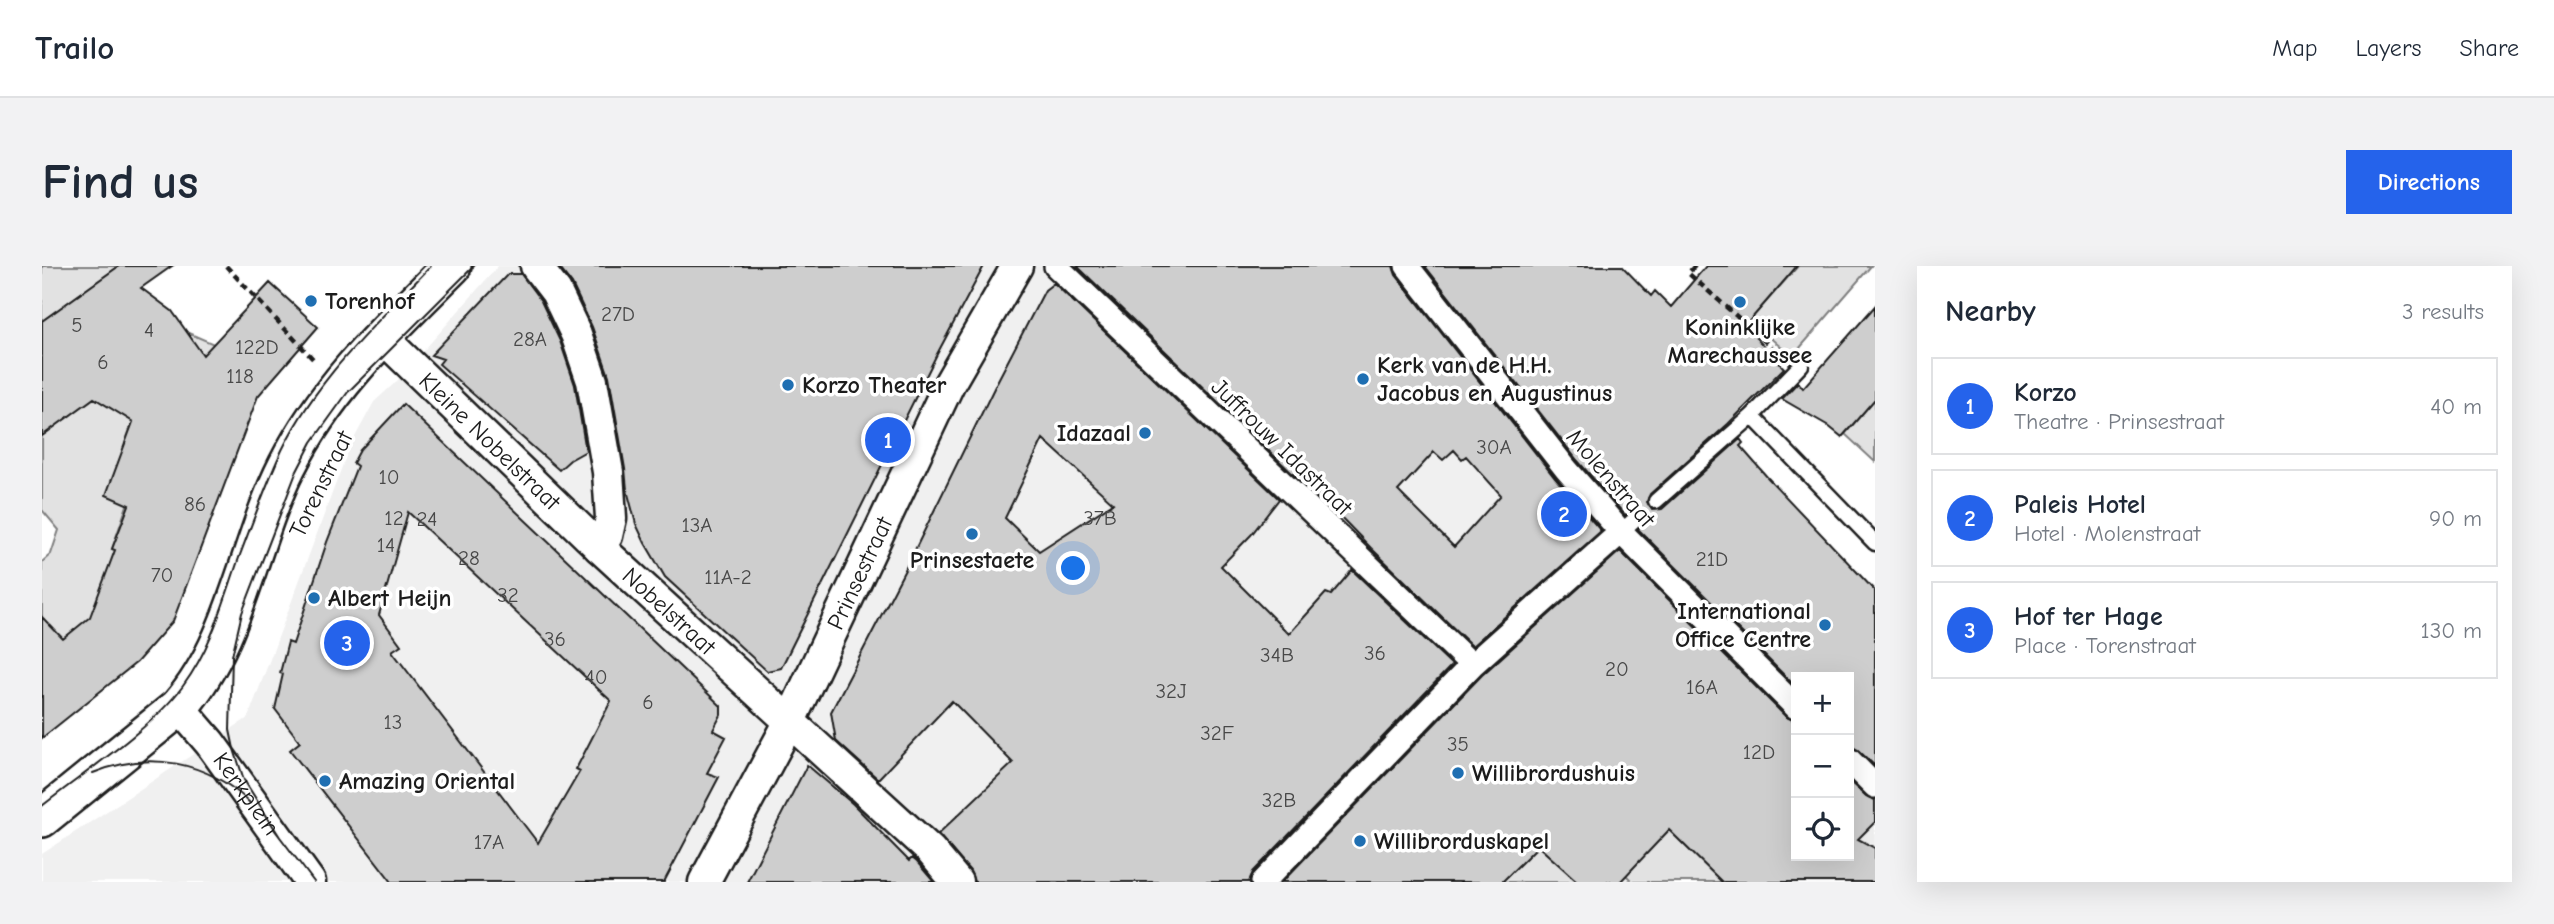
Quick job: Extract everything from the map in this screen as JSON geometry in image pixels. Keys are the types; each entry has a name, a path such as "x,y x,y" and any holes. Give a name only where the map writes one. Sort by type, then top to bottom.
{"street":[{"name":"Torenstraat","path":"42,818 179,707 195,689 219,643 286,468 317,412 382,337 452,266"},
{"name":"Prinsestraat","path":"704,882 790,721 948,384 1017,266"},
{"name":"Juffrouw Idastraat","path":"1056,266 1472,665"},
{"name":"Molenstraat","path":"1406,266 1566,469 1628,526 1791,702"},
{"name":"Nobelstraat","path":"538,268 556,292 576,334 592,381 608,472 611,518 607,536 599,548 930,850 957,882"},
{"name":"Kleine Nobelstraat","path":"382,337 599,548"},
{"path":"1263,882 1472,665 1628,526"},
{"name":"Kerkplein","path":"179,707 210,743 310,882"},
{"path":"1854,765 1875,786"}],"lane":[{"path":"1656,501 1752,416 1799,367"},
{"path":"1752,416 1875,542"}],"path":[{"path":"226,266 328,377 339,385"},
{"path":"1695,266 1688,273 1799,367"}],"shaded area":[{"path":"42,266 119,266 42,321"},
{"path":"498,266 1444,266 1628,488 1799,672 1791,672 1791,861 1854,861 1854,730 1875,753 1875,882 42,882 42,854 248,718 349,448 374,402 397,381"},
{"path":"1798,266 1871,266 1792,357 1750,320"},
{"path":"186,332 214,344 191,369 133,421 125,443 145,453 112,549 128,556 110,602 63,639 51,626 42,633 42,562 51,554 59,530 42,510 42,435"},
{"path":"1875,399 1875,462 1845,434"},
{"path":"1669,830 1722,882 1628,882 1630,879 1585,833 1662,837"},
{"path":"1541,842 1581,882 1501,882"}],"building":[{"path":"119,266 172,266 141,288 172,311 203,355 270,283 318,327 258,396 173,621 137,662 42,738 42,617 63,639 90,617 129,505 106,495 133,422 94,398 42,436 42,321"},
{"path":"558,266 984,266 936,356 781,668 767,671 665,577 645,543 636,524 627,490 609,376 592,327 572,284"},
{"path":"1077,266 1393,266 1396,275 1555,478 1601,531 1472,646 1299,474 1296,477","holes":["1454,450 1462,459 1466,456 1501,495 1454,547 1398,491 1434,452 1443,460"]},
{"path":"1425,266 1622,266 1651,296 1655,291 1671,307 1706,266 1797,266 1745,326 1784,368 1728,424 1650,494 1647,502 1652,510 1662,509 1740,439 1743,443 1740,446 1768,478 1875,591 1875,766 1854,748 1854,672 1791,672 1791,682 1638,529 1644,521 1642,512 1634,510 1625,515 1577,460"},
{"path":"508,274 521,274 541,301 560,341 575,385 586,451 559,470 439,364 443,359 431,355"},
{"path":"1054,283 1279,499 1251,535 1221,566 1289,634 1326,593 1331,595 1352,570 1452,665 1253,872 1249,882 974,882 970,871 938,834 1013,763 952,701 878,779 836,741 831,712 1045,290","holes":["1043,439 1113,503 1039,551 1005,518"]},
{"path":"1875,306 1875,399 1842,437 1827,425 1782,399 1798,382 1803,388"},
{"path":"403,404 721,706 721,715 713,730 726,737 707,773 719,777 664,882 392,882 290,750 300,742 275,709 283,674 280,673 288,642 293,644 327,542 357,466 353,463 360,450","holes":["408,512 611,701 576,769 580,771 538,843 392,651 401,645 379,615"]},
{"path":"1620,551 1791,719 1791,861 1854,861 1854,785 1875,800 1875,822 1858,839 1875,848 1875,882 1722,882 1669,830 1620,882 1578,882 1538,846 1502,882 1282,882 1482,675"},
{"path":"807,765 853,804 909,861 912,858 917,862 934,882 747,882"}],"tram line":[{"path":"42,806 136,734 183,686 210,639 263,495 291,433 307,406 345,357 431,266"},
{"path":"280,837 244,780 230,730 232,656 242,613 296,473 312,442 348,392 474,266"},
{"path":"93,773 135,762 176,764 215,777 250,803"},
{"path":"274,829 314,882"}],"place":[{"name":"Torenhof","path":"311,301"},
{"name":"Koninklijke Marechaussee","path":"1740,302"},
{"name":"Kerk van de H.H. Jacobus en Augustinus","path":"1363,379"},
{"name":"Korzo Theater","path":"788,385"},
{"name":"Idazaal","path":"1145,433"},
{"name":"Korzo","path":"888,440"},
{"name":"Paleis Hotel","path":"1564,514"},
{"name":"Prinsestaete","path":"972,534"},
{"name":"Albert Heijn","path":"314,598"},
{"name":"International Office Centre","path":"1825,625"},
{"name":"Hof ter Hage","path":"347,643"},
{"name":"Willibrordushuis","path":"1458,773"},
{"name":"Amazing Oriental","path":"325,781"},
{"name":"Willibrorduskapel","path":"1360,841"}]}
